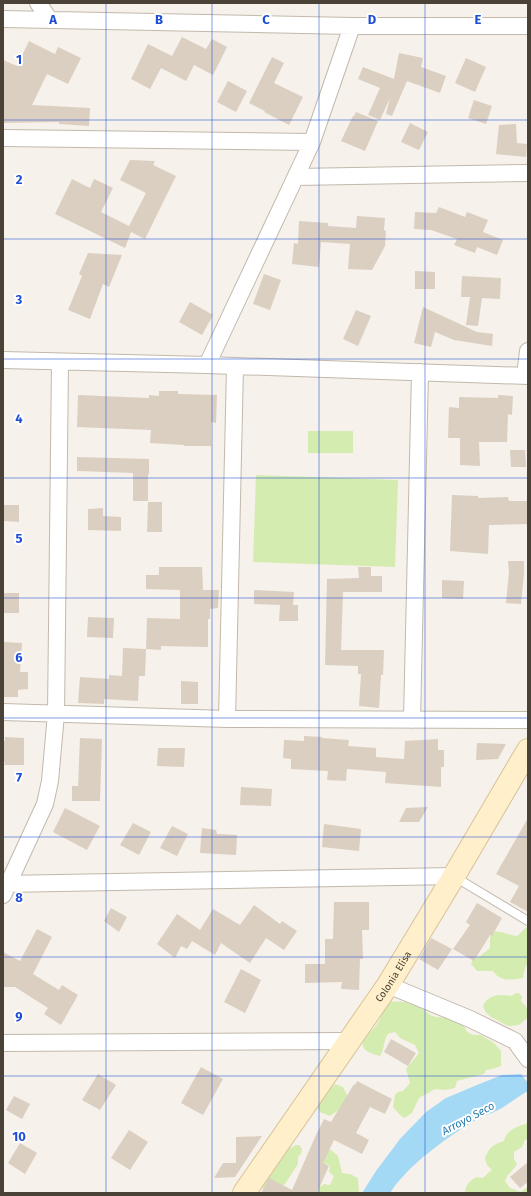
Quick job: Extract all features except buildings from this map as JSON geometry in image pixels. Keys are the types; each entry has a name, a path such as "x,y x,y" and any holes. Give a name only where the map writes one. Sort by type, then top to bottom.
{"street":[{"path":"38,3 50,20"},
{"path":"3,20 352,26 528,26"},
{"path":"207,365 312,142 352,26"},
{"path":"3,138 312,142"},
{"path":"296,177 528,173"},
{"path":"3,360 207,365 526,376 528,351"},
{"path":"60,362 56,714 50,781 45,804 5,888 454,876"},
{"path":"227,719 236,367"},
{"path":"412,720 420,372"},
{"path":"3,712 227,719 528,720"},
{"name":"Colonia Elisa","path":"244,1193 388,985 528,750"},
{"path":"388,985 470,1019 515,1041 528,1058"},
{"path":"3,1044 349,1041"}],"lane":[{"path":"454,876 528,921"}],"green space":[{"path":"308,431 353,431 353,453 308,453"},
{"path":"256,475 398,480 395,567 253,562"},
{"path":"528,926 528,963 525,968 523,978 511,980 503,979 496,975 493,971 477,971 471,964 473,958 479,957 490,948 491,932 501,932 517,936"},
{"path":"519,993 522,997 521,1001 528,1009 528,1017 519,1025 508,1026 486,1013 483,1006 491,997 499,995 512,996"},
{"path":"387,1001 405,1002 422,1008 430,1015 462,1022 467,1032 473,1035 481,1035 494,1043 501,1051 501,1066 486,1070 484,1074 457,1081 455,1088 445,1090 435,1089 419,1098 412,1113 404,1118 393,1107 395,1095 398,1092 403,1091 410,1083 406,1069 419,1053 415,1045 400,1038 395,1032 388,1034 380,1056 370,1053 364,1049 363,1045 367,1036 380,1019 381,1011"},
{"path":"335,1084 343,1087 348,1097 346,1105 330,1116 320,1112 318,1108 325,1092"},
{"path":"528,1123 528,1139 525,1140 522,1147 514,1152 514,1159 517,1164 505,1181 510,1188 521,1192 527,1187 528,1178 528,1193 465,1193 467,1185 470,1181 477,1177 483,1178 492,1170 487,1165 485,1158 490,1149 494,1145 504,1141 505,1137 510,1131"},
{"path":"299,1145 302,1149 301,1154 298,1157 298,1164 285,1184 282,1187 267,1190 262,1188 258,1184 284,1147 290,1148"},
{"path":"322,1149 331,1150 338,1156 342,1173 350,1174 358,1178 359,1193 303,1193 308,1185 320,1187 324,1184 330,1185 334,1176 329,1172 330,1166 327,1164 323,1165 318,1163"}],"water":[{"name":"Arroyo Seco","path":"521,1074 528,1083 528,1091 502,1108 474,1121 440,1144 417,1162 390,1193 362,1193 376,1171 400,1139 426,1112 446,1098 502,1075"}]}
